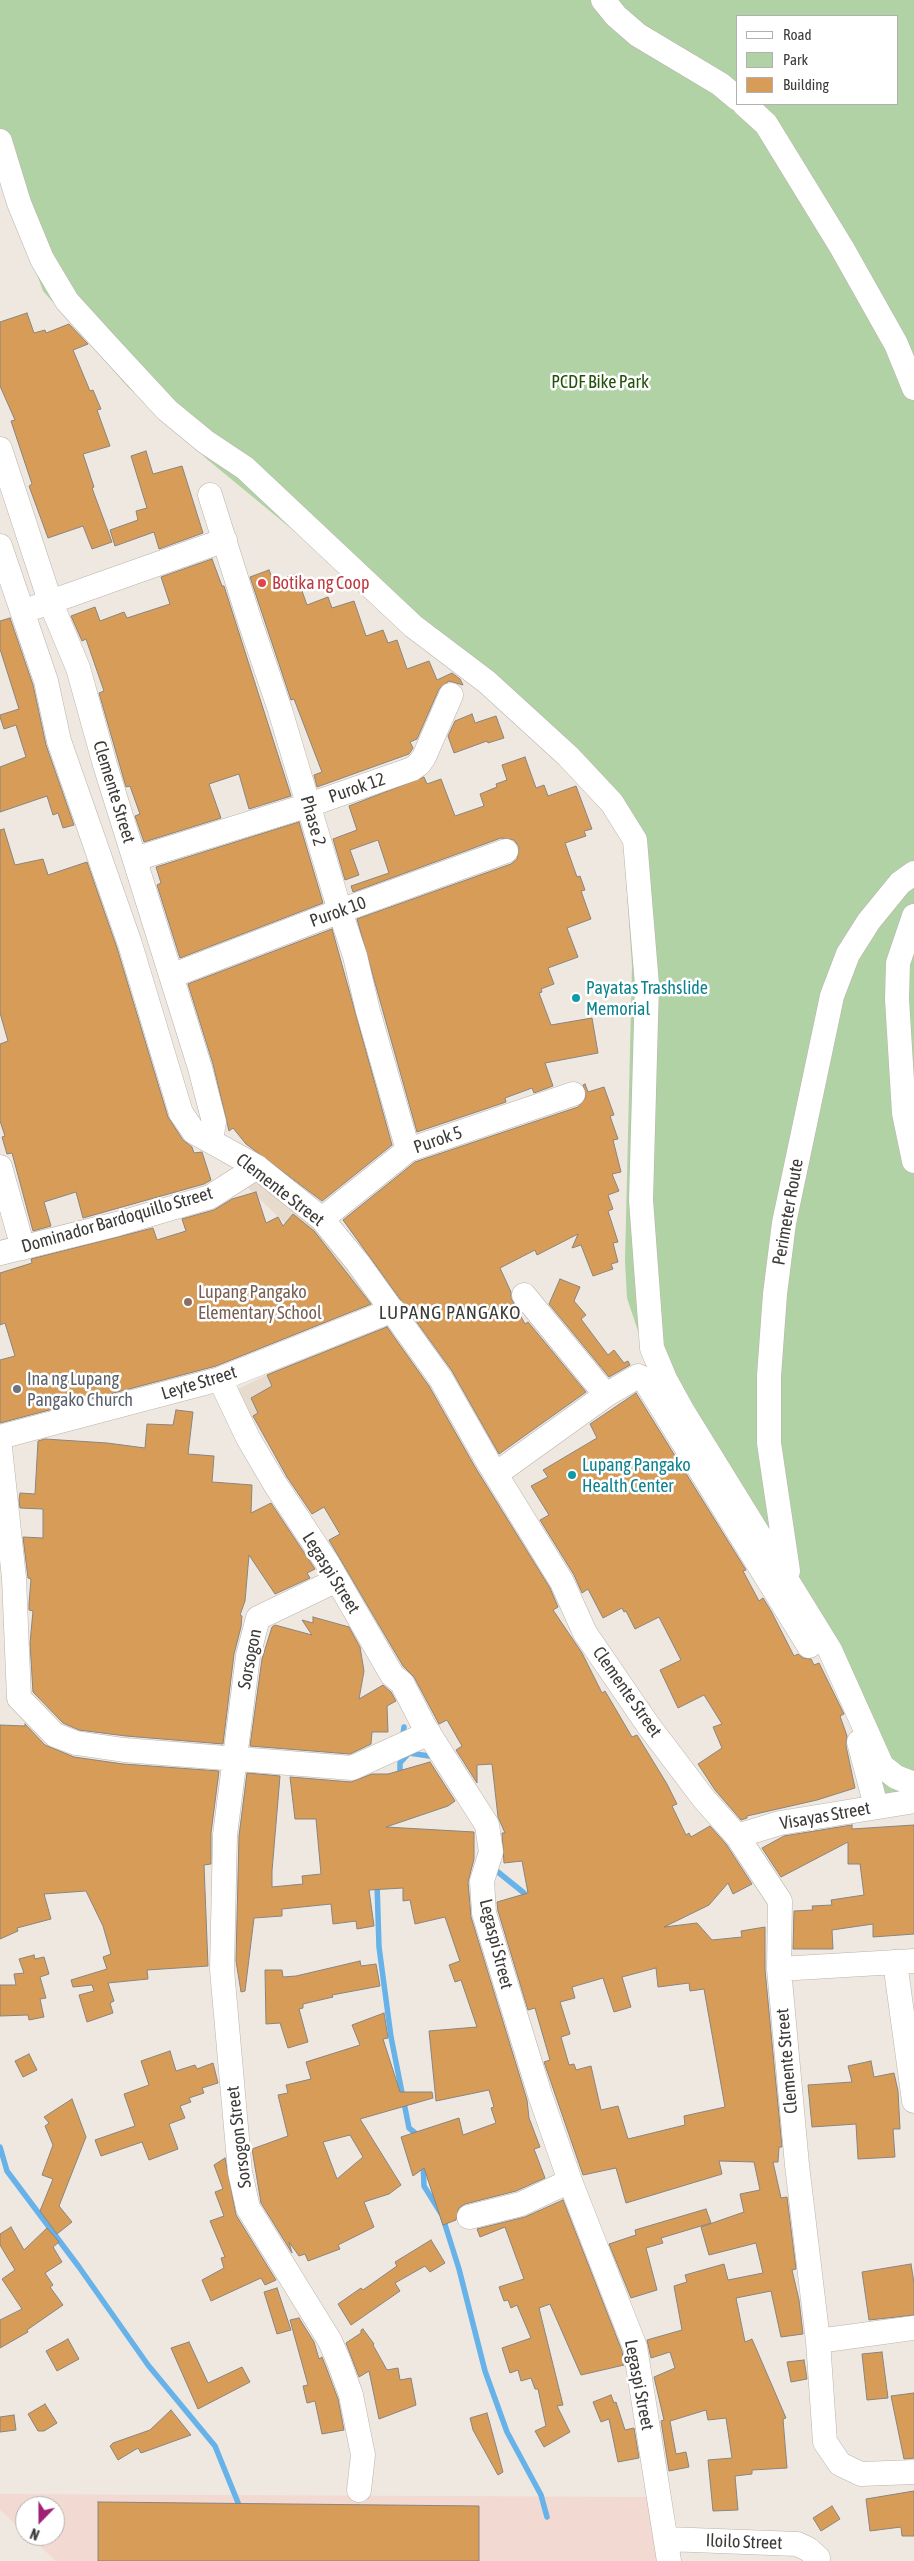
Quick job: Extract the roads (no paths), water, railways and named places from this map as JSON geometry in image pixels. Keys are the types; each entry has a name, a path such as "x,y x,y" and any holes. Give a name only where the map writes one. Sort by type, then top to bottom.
{"street":[{"path":"603,0 616,16 638,34 720,84 736,97"},
{"path":"745,105 766,124 838,241 896,344 914,388"},
{"path":"0,141 19,203 42,260 67,301 167,410 206,442 245,468 413,626 487,682 568,756 612,803 635,840 647,985 641,1200 652,1348 665,1379 682,1410 789,1580 830,1650 882,1766 896,1777 914,1784"},
{"name":"Clemente Street","path":"2,461 50,601 78,668 125,828 200,1068 214,1122 210,1140"},
{"name":"Phase 2","path":"210,495 355,956 368,1011 408,1150"},
{"path":"24,612 50,601 225,540"},
{"name":"Clemente Street","path":"0,546 46,681 59,741 130,944 182,1113 194,1132 257,1167 322,1219 393,1310 441,1379 562,1582 585,1633 698,1792 737,1836 780,1901 779,1969 797,2165 818,2341 825,2442 840,2464 861,2474 914,2472"},
{"name":"Purok 12","path":"135,859 309,805 419,764 451,695"},
{"path":"92,838 125,828"},
{"name":"Purok 10","path":"171,976 340,911 506,851"},
{"name":"Perimeter Route","path":"789,1580 769,1443 769,1376 774,1294 784,1223 832,996 848,954 869,921 900,883 914,874"},
{"path":"914,916 898,963 897,999 904,1113 914,1161"},
{"path":"130,944 158,936"},
{"name":"Purok 5","path":"322,1219 408,1150 573,1094"},
{"path":"0,1167 23,1248"},
{"name":"Dominador Bardoquillo Street","path":"0,1253 116,1224 210,1197 257,1167"},
{"path":"524,1295 606,1395"},
{"name":"Leyte Street","path":"0,1437 220,1379 393,1310"},
{"path":"496,1474 606,1395 638,1376 644,1379 841,1698 857,1734 876,1806"},
{"name":"Legaspi Street","path":"220,1379 248,1438 275,1484 337,1580 392,1675 402,1683 429,1733 487,1825 491,1852 482,1881 484,1913 540,2095 570,2181 635,2347 667,2550"},
{"path":"0,1448 14,1578 20,1698 55,1735 76,1743 124,1750 236,1757 352,1768 429,1733"},
{"name":"Sorsogon","path":"236,1757 248,1656 258,1618 337,1580"},
{"name":"Sorsogon Street","path":"236,1757 225,1835 222,1970 240,2172 248,2208 330,2341 339,2362 350,2395 363,2454 359,2490"},
{"name":"Visayas Street","path":"737,1836 780,1822 914,1801"},
{"path":"779,1969 904,1961 914,2101"},
{"path":"469,2216 521,2204 570,2181"},
{"path":"818,2341 914,2328"},
{"name":"Iloilo Street","path":"667,2550 797,2544 808,2549 818,2558"}],"waterway":[{"path":"403,1734 404,1727"},
{"path":"400,1777 400,1763 409,1753 436,1757"},
{"path":"493,1868 524,1893"},
{"path":"377,1883 379,1947 391,2037 409,2128 420,2137"},
{"path":"0,2147 7,2171 79,2267 148,2365 215,2446 241,2510"},
{"path":"423,2161 424,2186 442,2215 459,2269 485,2371 507,2432 541,2495 547,2517"}],"place":[{"name":"Botika ng Coop","path":"262,583"},
{"name":"Payatas Trashslide Memorial","path":"576,998"},
{"name":"Lupang Pangako Elementary School","path":"188,1302"},
{"name":"Ina ng Lupang Pangako Church","path":"17,1389"},
{"name":"Lupang Pangako Health Center","path":"572,1475"}],"district":[{"name":"LUPANG PANGAKO","path":"450,1313"}],"park label":[{"name":"PCDF Bike Park","path":"600,382"}]}
